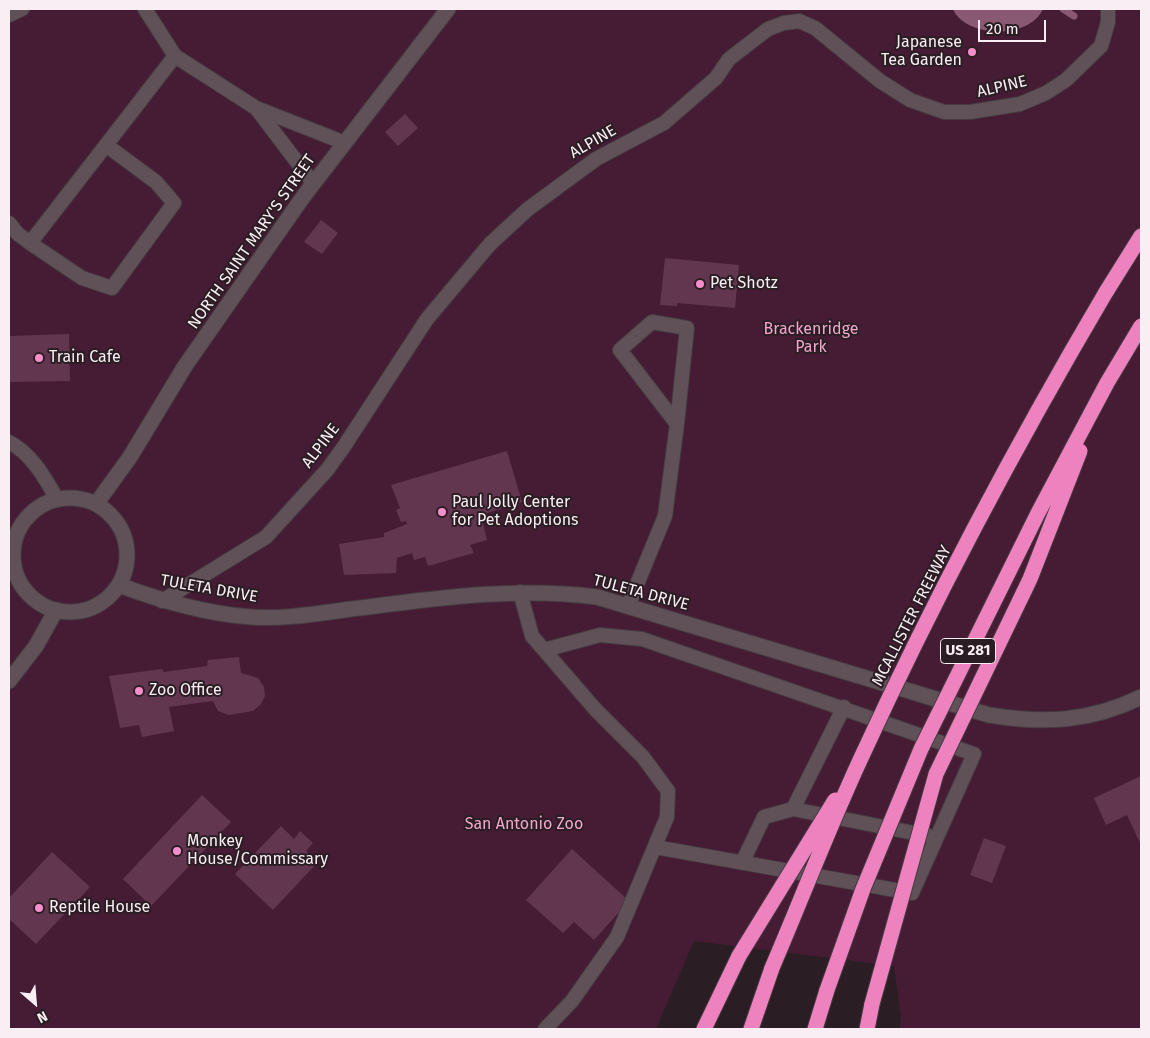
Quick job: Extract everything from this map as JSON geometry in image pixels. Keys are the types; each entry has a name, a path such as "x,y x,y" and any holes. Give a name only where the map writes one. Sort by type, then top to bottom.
{"highway":[{"name":"MCALLISTER FREEWAY","path":"751,1029 772,968 860,759 935,606 1020,443 1106,292 1141,236"},
{"name":"US 281","path":"814,1029 863,889 921,750 980,627 1107,383 1141,326"},
{"path":"867,1029 872,1004 936,774 1030,578 1107,383"},
{"path":"704,1029 739,956 860,759"}],"street":[{"name":"NORTH SAINT MARY'S STREET","path":"96,504 130,457 185,366 312,183 448,9"},
{"path":"80,498 96,504 111,515 122,530 127,549 126,568 119,585 99,604 87,610 73,612 56,610 33,600 15,576 12,561 12,546 17,531 25,518 37,508 57,499 80,498"},
{"name":"TULETA DRIVE","path":"119,585 162,601 251,617 291,616 440,597 520,592 563,592 598,597 989,716 1050,721 1079,718 1114,710 1141,698"},
{"path":"9,681 36,646 56,610"}],"lane":[{"path":"9,14 22,9"},
{"path":"145,9 176,56 256,108 345,143"},
{"name":"ALPINE","path":"162,601 266,537 326,470 343,448 427,319 490,244 521,215 576,172 664,123 716,78 729,59 761,33 784,23 799,22 826,36 880,81 910,100 944,112 970,112 1020,104 1046,93 1066,80 1101,46 1108,22 1108,9"},
{"path":"30,243 176,56"},
{"path":"256,108 312,183"},
{"path":"9,223 18,234 82,278 112,288 174,204 156,182 106,145"},
{"path":"628,606 664,516 678,424 687,328 652,322 620,350 678,424"},
{"path":"9,442 44,475 57,499"},
{"path":"520,592 532,636 595,709 643,757 668,791 668,817 617,937 572,1001 545,1029"},
{"path":"544,650 600,635 642,639 844,707 974,754 912,893 743,861 655,847"},
{"path":"793,809 844,707"},
{"path":"743,861 764,817 793,809 937,838"}],"green space":[{"name":"Brackenridge Park","path":"9,9 1141,9 1141,1029 900,1029 901,1016 894,966 694,941 656,1029 9,1029"}],"shaded area":[{"path":"953,9 1043,9 1036,19 1025,26 1012,30 997,31 983,30 970,26 960,19"}],"building":[{"path":"405,114 418,128 398,146 385,132"},
{"path":"321,220 338,233 322,254 304,242"},
{"name":"Pet Shotz","path":"665,258 739,265 735,308 677,303 677,306 660,305"},
{"name":"Train Cafe","path":"69,334 70,381 9,382 9,336"},
{"name":"Paul Jolly Center for Pet Adoptions","path":"507,451 522,502 481,515 487,540 470,545 474,553 428,566 425,557 414,560 412,553 397,558 396,573 344,575 339,544 384,537 384,533 407,524 406,521 401,522 396,510 400,508 391,485"},
{"path":"239,657 241,673 258,678 264,687 265,696 261,704 253,711 229,715 218,711 213,701 169,707 174,731 142,737 139,725 120,728 109,676 162,669 164,672 207,666 208,660"},
{"path":"1141,776 1141,845 1127,815 1106,825 1094,798"},
{"name":"Monkey House/Commissary","path":"202,795 231,822 151,906 123,879"},
{"path":"281,826 294,839 300,831 313,843 306,851 318,862 273,910 235,874"},
{"path":"984,838 1006,846 992,883 970,875"},
{"path":"572,849 629,901 594,940 574,922 563,933 526,900"},
{"name":"Reptile House","path":"52,852 90,887 36,944 9,919 9,898"}],"waterway":[{"path":"1063,9 1074,16"}],"place":[{"name":"Japanese Tea Garden","path":"972,52"},
{"name":"Pet Shotz","path":"700,284"},
{"name":"Train Cafe","path":"39,358"},
{"name":"Paul Jolly Center for Pet Adoptions","path":"442,512"},
{"name":"Zoo Office","path":"139,691"},
{"name":"Monkey House/Commissary","path":"177,851"},
{"name":"Reptile House","path":"39,908"}],"park label":[{"name":"San Antonio Zoo","path":"524,825"}]}
